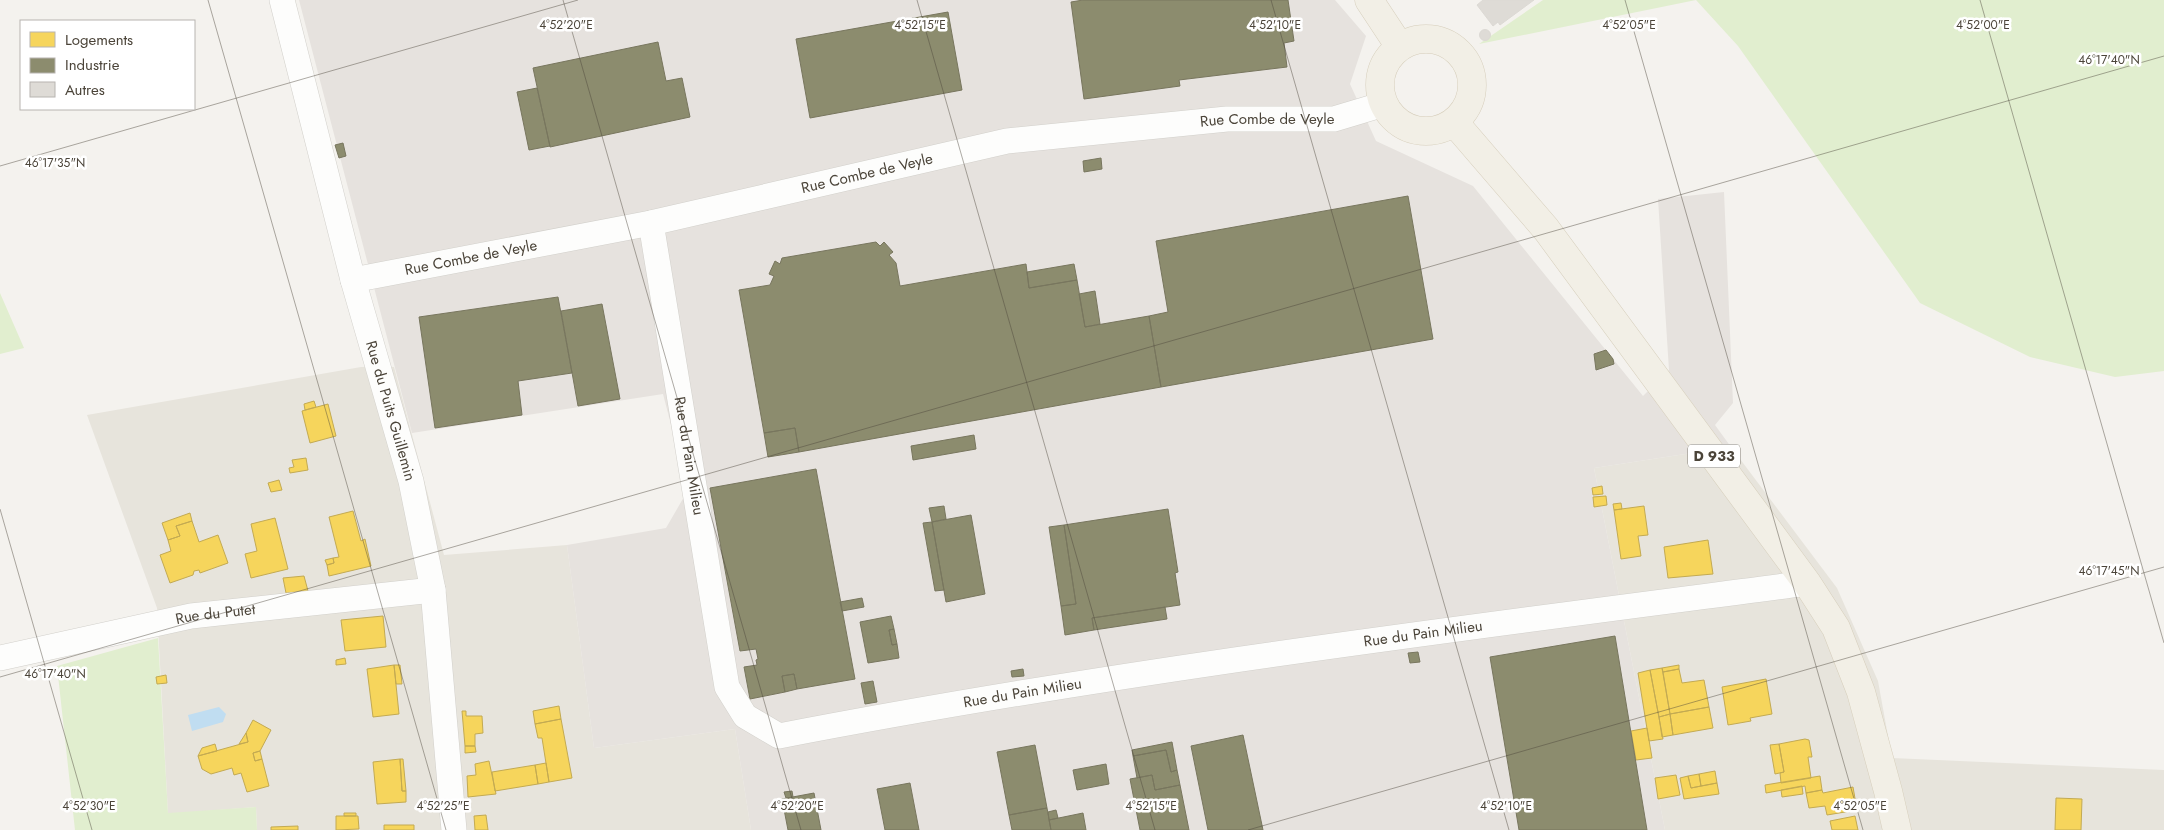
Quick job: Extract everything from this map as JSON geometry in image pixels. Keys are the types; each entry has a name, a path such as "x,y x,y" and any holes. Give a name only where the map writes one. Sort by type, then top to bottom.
{"main road":[{"path":"1369,0 1400,47"},
{"path":"1429,39 1445,43 1458,51 1468,64 1473,80 1472,96 1465,110 1454,122 1437,130 1421,131 1406,127 1393,117 1384,104 1380,89 1382,73 1388,58 1400,47 1413,41 1429,39"},
{"name":"D 933","path":"1454,122 1546,229 1807,583 1836,628 1861,692 1897,830"}],"street":[{"name":"Rue du Puits Guillemin","path":"282,0 353,280 412,481 433,590 454,830"},
{"name":"Rue Combe de Veyle","path":"353,280 651,222 1008,140 1227,119 1334,119 1384,104"},
{"name":"Rue du Pain Milieu","path":"651,222 727,687 745,716 779,736 934,706 1314,648 1807,583"},
{"name":"Rue du Putet","path":"0,658 191,616 433,590"}],"shaded area":[{"path":"299,0 1335,0 1366,36 1350,84 1376,141 1473,186 1643,396 1669,370 1658,199 1724,192 1733,403 1715,425 1731,447 1594,468 1665,830 751,830 735,729 594,748 567,545 666,528 688,490 663,394 412,433"},
{"path":"361,367 394,367 444,555 567,545 594,748 735,729 751,830 257,830 256,807 168,814 157,608 87,415"},
{"path":"1731,447 1837,588 1878,681 1892,758 2164,770 2164,830 1665,830 1594,468"}],"green space":[{"path":"1543,0 1696,0 1479,44"},
{"path":"1696,0 2164,0 2164,371 2115,377 2030,357 1920,303 1738,46"},
{"path":"0,293 24,348 0,354"},
{"path":"158,638 168,813 256,807 257,830 75,830 57,666"}],"water":[{"path":"219,707 226,714 223,722 192,731 188,715"}],"building: Logements":[{"path":"314,401 316,407 305,410 304,404"},
{"path":"328,404 336,436 310,443 302,411"},
{"path":"306,458 308,470 290,473 289,468 294,467 292,460"},
{"path":"279,480 282,490 271,492 268,483"},
{"path":"1602,486 1603,494 1593,495 1592,488"},
{"path":"1606,496 1607,505 1594,507 1593,497"},
{"path":"1621,503 1622,509 1614,510 1613,504"},
{"path":"1644,506 1648,535 1638,536 1641,556 1621,559 1614,510"},
{"path":"353,511 361,541 365,539 371,566 329,576 327,565 334,563 333,558 339,557 329,517"},
{"path":"190,513 192,521 176,526 180,536 168,540 162,523"},
{"path":"275,518 288,569 251,578 245,554 257,551 251,524"},
{"path":"192,521 199,542 218,535 228,563 200,573 199,570 194,571 193,575 170,583 160,555 171,551 168,540 180,536 176,526"},
{"path":"1708,540 1713,574 1668,578 1664,547"},
{"path":"333,558 334,563 327,565 325,560"},
{"path":"304,576 308,591 286,593 283,578"},
{"path":"383,616 386,647 345,651 341,620"},
{"path":"345,658 346,664 336,665 336,660"},
{"path":"394,665 400,665 402,684 396,684"},
{"path":"394,665 399,714 373,717 367,669"},
{"path":"1679,665 1679,669 1663,672 1662,668"},
{"path":"1662,668 1670,714 1659,717 1650,670"},
{"path":"1679,669 1682,683 1704,680 1709,707 1670,714 1663,672"},
{"path":"1650,670 1663,739 1649,741 1638,673"},
{"path":"166,675 167,683 157,684 156,677"},
{"path":"1766,679 1772,714 1750,718 1751,721 1728,725 1722,687"},
{"path":"559,706 561,719 535,724 533,711"},
{"path":"1709,707 1713,728 1673,735 1670,714"},
{"path":"462,711 466,711 466,716 482,716 483,733 475,734 475,746 465,746"},
{"path":"1670,714 1673,735 1662,737 1659,717"},
{"path":"561,719 572,778 549,782 542,738 538,738 535,724"},
{"path":"253,720 271,730 260,751 253,753 255,761 262,759 269,786 247,792 241,773 234,775 232,768 211,774 202,769 198,756 248,742 246,733"},
{"path":"1647,728 1652,758 1636,760 1631,731"},
{"path":"246,733 248,742 239,744"},
{"path":"1805,739 1809,740 1812,757 1808,757 1811,778 1781,783 1780,773 1784,772 1779,744"},
{"path":"215,744 217,751 198,756 202,748"},
{"path":"1779,744 1784,772 1775,774 1770,745"},
{"path":"465,746 475,746 476,752 465,753"},
{"path":"260,751 262,759 255,761 253,753"},
{"path":"400,759 403,759 406,791 402,791"},
{"path":"400,759 402,791 406,791 406,802 377,804 373,762"},
{"path":"489,761 496,794 468,797 467,776 476,775 475,764"},
{"path":"546,763 549,782 538,784 535,765"},
{"path":"535,765 538,784 495,791 492,772"},
{"path":"1715,771 1717,783 1701,786 1699,774"},
{"path":"1699,774 1701,786 1691,788 1688,776"},
{"path":"1676,775 1680,795 1658,799 1655,778"},
{"path":"1688,776 1691,788 1717,783 1719,794 1684,799 1680,778"},
{"path":"1820,776 1822,790 1806,793 1805,786 1766,793 1765,785"},
{"path":"1802,786 1803,794 1782,797 1781,790"},
{"path":"1853,787 1857,810 1827,815 1825,806 1809,808 1806,793 1822,790 1823,793"},
{"path":"2056,798 2082,799 2081,830 2055,830"},
{"path":"344,813 356,813 356,816 344,816"},
{"path":"486,815 488,830 475,830 474,816"},
{"path":"336,816 358,816 359,829 336,830"},
{"path":"1855,816 1858,830 1832,830 1830,821"},
{"path":"384,825 414,825 414,830 384,830"},
{"path":"298,826 298,830 271,830 271,827"}],"building: Industrie":[{"path":"1083,0 1288,0 1294,41 1284,43 1287,67 1179,80 1180,86 1084,99 1071,2"},
{"path":"948,12 962,90 810,118 796,39"},
{"path":"658,42 666,81 682,78 690,117 550,147 533,68"},
{"path":"537,88 550,146 529,150 517,92"},
{"path":"343,143 346,156 339,158 335,145"},
{"path":"1101,158 1102,169 1084,172 1083,161"},
{"path":"1408,196 1433,339 1161,387 1149,316 1168,312 1156,241"},
{"path":"876,242 880,246 884,242 893,252 889,255 896,263 900,286 1026,264 1029,288 1077,280 1085,327 1149,316 1161,387 799,452 795,428 764,433 739,290 770,285 774,276 769,274 775,261 780,264 782,258"},
{"path":"1074,264 1077,280 1029,288 1027,272"},
{"path":"1095,291 1100,324 1085,327 1079,294"},
{"path":"558,297 572,373 518,381 522,415 435,428 419,317"},
{"path":"602,304 620,399 578,406 561,311"},
{"path":"1606,350 1613,359 1614,364 1596,370 1594,354"},
{"path":"795,428 799,452 768,457 764,433"},
{"path":"974,435 976,449 913,460 911,446"},
{"path":"816,469 855,679 797,689 794,674 782,676 785,692 750,699 744,667 757,665 756,660 758,659 756,649 740,651 710,488"},
{"path":"944,506 946,519 932,522 929,508"},
{"path":"1168,509 1178,572 1175,573 1180,605 1092,618 1094,630 1065,635 1061,606 1076,604 1064,525"},
{"path":"971,515 985,594 946,602 932,522"},
{"path":"932,522 944,590 935,591 923,523"},
{"path":"1064,525 1076,604 1061,606 1049,527"},
{"path":"862,598 864,607 842,611 840,602"},
{"path":"1165,607 1167,619 1094,630 1092,618"},
{"path":"891,616 894,629 889,630 892,645 897,644 899,658 868,663 860,622"},
{"path":"894,629 897,644 892,645 889,630"},
{"path":"1615,636 1647,830 1519,830 1490,657"},
{"path":"1418,652 1420,662 1410,663 1408,653"},
{"path":"1023,669 1024,676 1012,677 1011,671"},
{"path":"794,674 797,689 785,692 782,676"},
{"path":"873,681 877,702 865,704 861,683"},
{"path":"1243,735 1263,830 1208,830 1191,746"},
{"path":"1172,742 1177,770 1171,772 1166,750 1133,756 1132,750"},
{"path":"1035,745 1047,808 1009,815 997,752"},
{"path":"1166,750 1171,772 1177,770 1180,785 1155,790 1152,775 1137,778 1133,756"},
{"path":"1106,764 1109,784 1077,790 1073,770"},
{"path":"1152,775 1155,790 1180,785 1189,830 1140,830 1130,779"},
{"path":"910,783 919,830 885,830 877,789"},
{"path":"792,791 793,797 786,798 784,792"},
{"path":"814,793 821,830 788,830 782,799"},
{"path":"1047,808 1051,830 1012,830 1009,815"},
{"path":"1056,810 1058,818 1049,820 1048,812"},
{"path":"1083,813 1086,830 1051,830 1049,820"}],"building: Autres":[{"path":"1483,0 1534,0 1500,25 1498,22 1493,26 1477,5"},
{"path":"1485,29 1491,35 1485,41 1479,35"}]}
